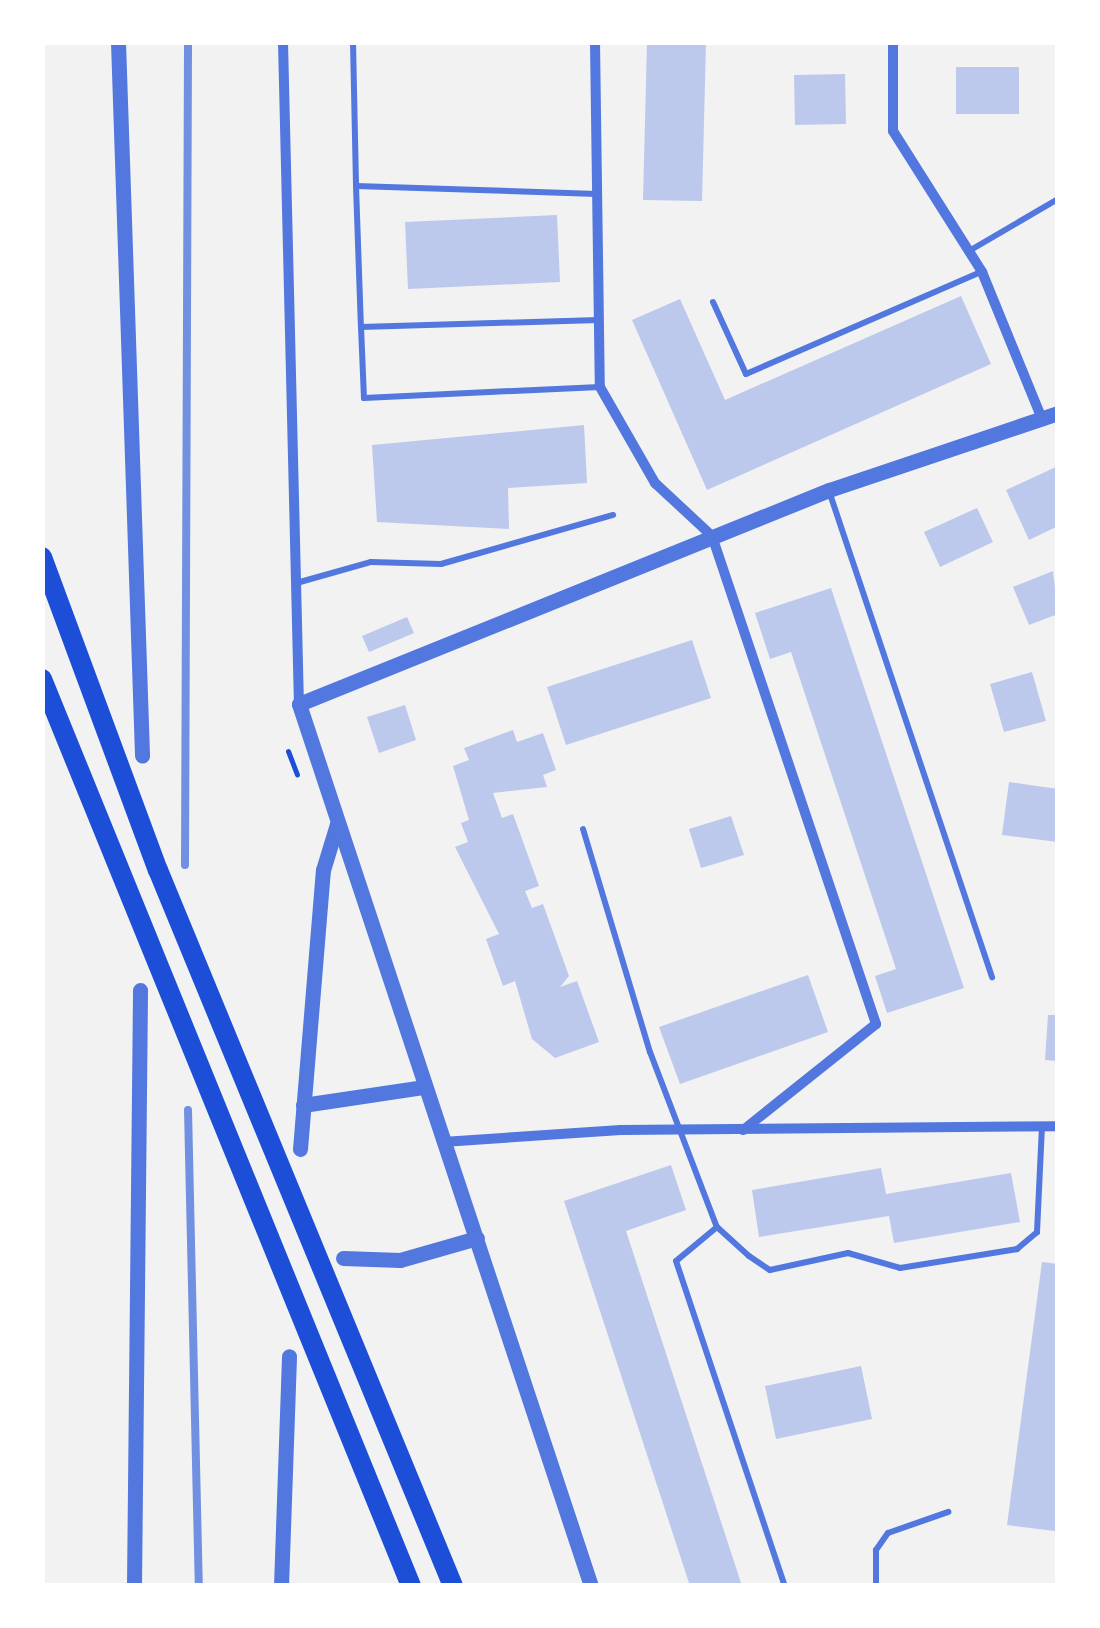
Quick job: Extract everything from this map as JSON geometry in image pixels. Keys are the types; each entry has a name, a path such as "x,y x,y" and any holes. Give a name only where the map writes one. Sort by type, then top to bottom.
{"main road":[{"path":"42,557 360,1362 453,1586"},
{"path":"42,679 407,1581"}],"street":[{"path":"118,42 142,756"},
{"path":"283,42 300,582 299,704 423,1087 592,1586"},
{"path":"595,42 600,386 655,483 712,536 876,1024 743,1130"},
{"path":"299,704 829,490 1050,416 982,272 893,131 893,42"},
{"path":"300,1150 323,870 338,824"},
{"path":"134,1586 140,990"},
{"path":"303,1105 423,1087"},
{"path":"442,1142 685,1131 1058,1126"},
{"path":"344,1258 400,1260 477,1238"},
{"path":"281,1586 289,1356"}],"lane":[{"path":"353,42 364,398 600,386"},
{"path":"356,186 597,194"},
{"path":"970,252 1058,198"},
{"path":"714,302 746,374 982,272"},
{"path":"361,327 599,320"},
{"path":"829,490 992,977"},
{"path":"300,582 372,562 441,564 613,516"},
{"path":"583,829 650,1052 685,1131 718,1228 770,1270 848,1254 900,1268 1018,1249 1036,1232 1042,1126"},
{"path":"718,1228 676,1261 785,1586"},
{"path":"876,1586 876,1550 888,1533 948,1512"}],"path":[{"path":"288,751 297,774"}],"building":[{"path":"647,42 706,42 702,201 643,200"},
{"path":"956,67 1019,67 1019,114 956,114"},
{"path":"845,74 846,124 795,125 794,75"},
{"path":"557,215 560,282 408,289 405,222"},
{"path":"961,296 991,364 707,490 632,320 680,299 725,400"},
{"path":"584,425 587,483 508,488 509,529 377,522 372,445"},
{"path":"1058,466 1058,526 1029,540 1006,490"},
{"path":"977,508 993,542 940,567 924,532"},
{"path":"1053,571 1058,614 1029,625 1013,587"},
{"path":"831,588 964,988 887,1013 875,976 896,969 791,652 770,659 755,613"},
{"path":"407,617 414,633 369,652 362,636"},
{"path":"692,640 711,698 566,745 547,687"},
{"path":"1032,672 1046,721 1004,732 990,684"},
{"path":"405,705 416,740 379,753 367,717"},
{"path":"513,730 517,742 543,733 556,770 543,775 547,787 493,793 502,818 513,814 539,886 525,891 532,908 543,904 569,976 560,987 577,981 599,1042 555,1058 532,1039 515,981 503,986 486,939 499,934 455,847 468,842 461,823 469,820 453,766 469,760 464,748"},
{"path":"1009,782 1058,789 1058,842 1002,835"},
{"path":"731,816 744,855 701,868 689,829"},
{"path":"808,975 828,1032 680,1084 659,1027"},
{"path":"1048,1015 1058,1015 1058,1061 1045,1060"},
{"path":"671,1165 686,1210 626,1231 742,1586 690,1586 564,1201"},
{"path":"881,1168 886,1194 1011,1173 1020,1222 894,1243 889,1216 759,1237 752,1190"},
{"path":"1042,1262 1058,1264 1055,1531 1007,1525"},
{"path":"861,1366 872,1419 776,1439 765,1386"}],"railway":[{"path":"185,865 188,42"},
{"path":"188,1110 199,1586"}]}
